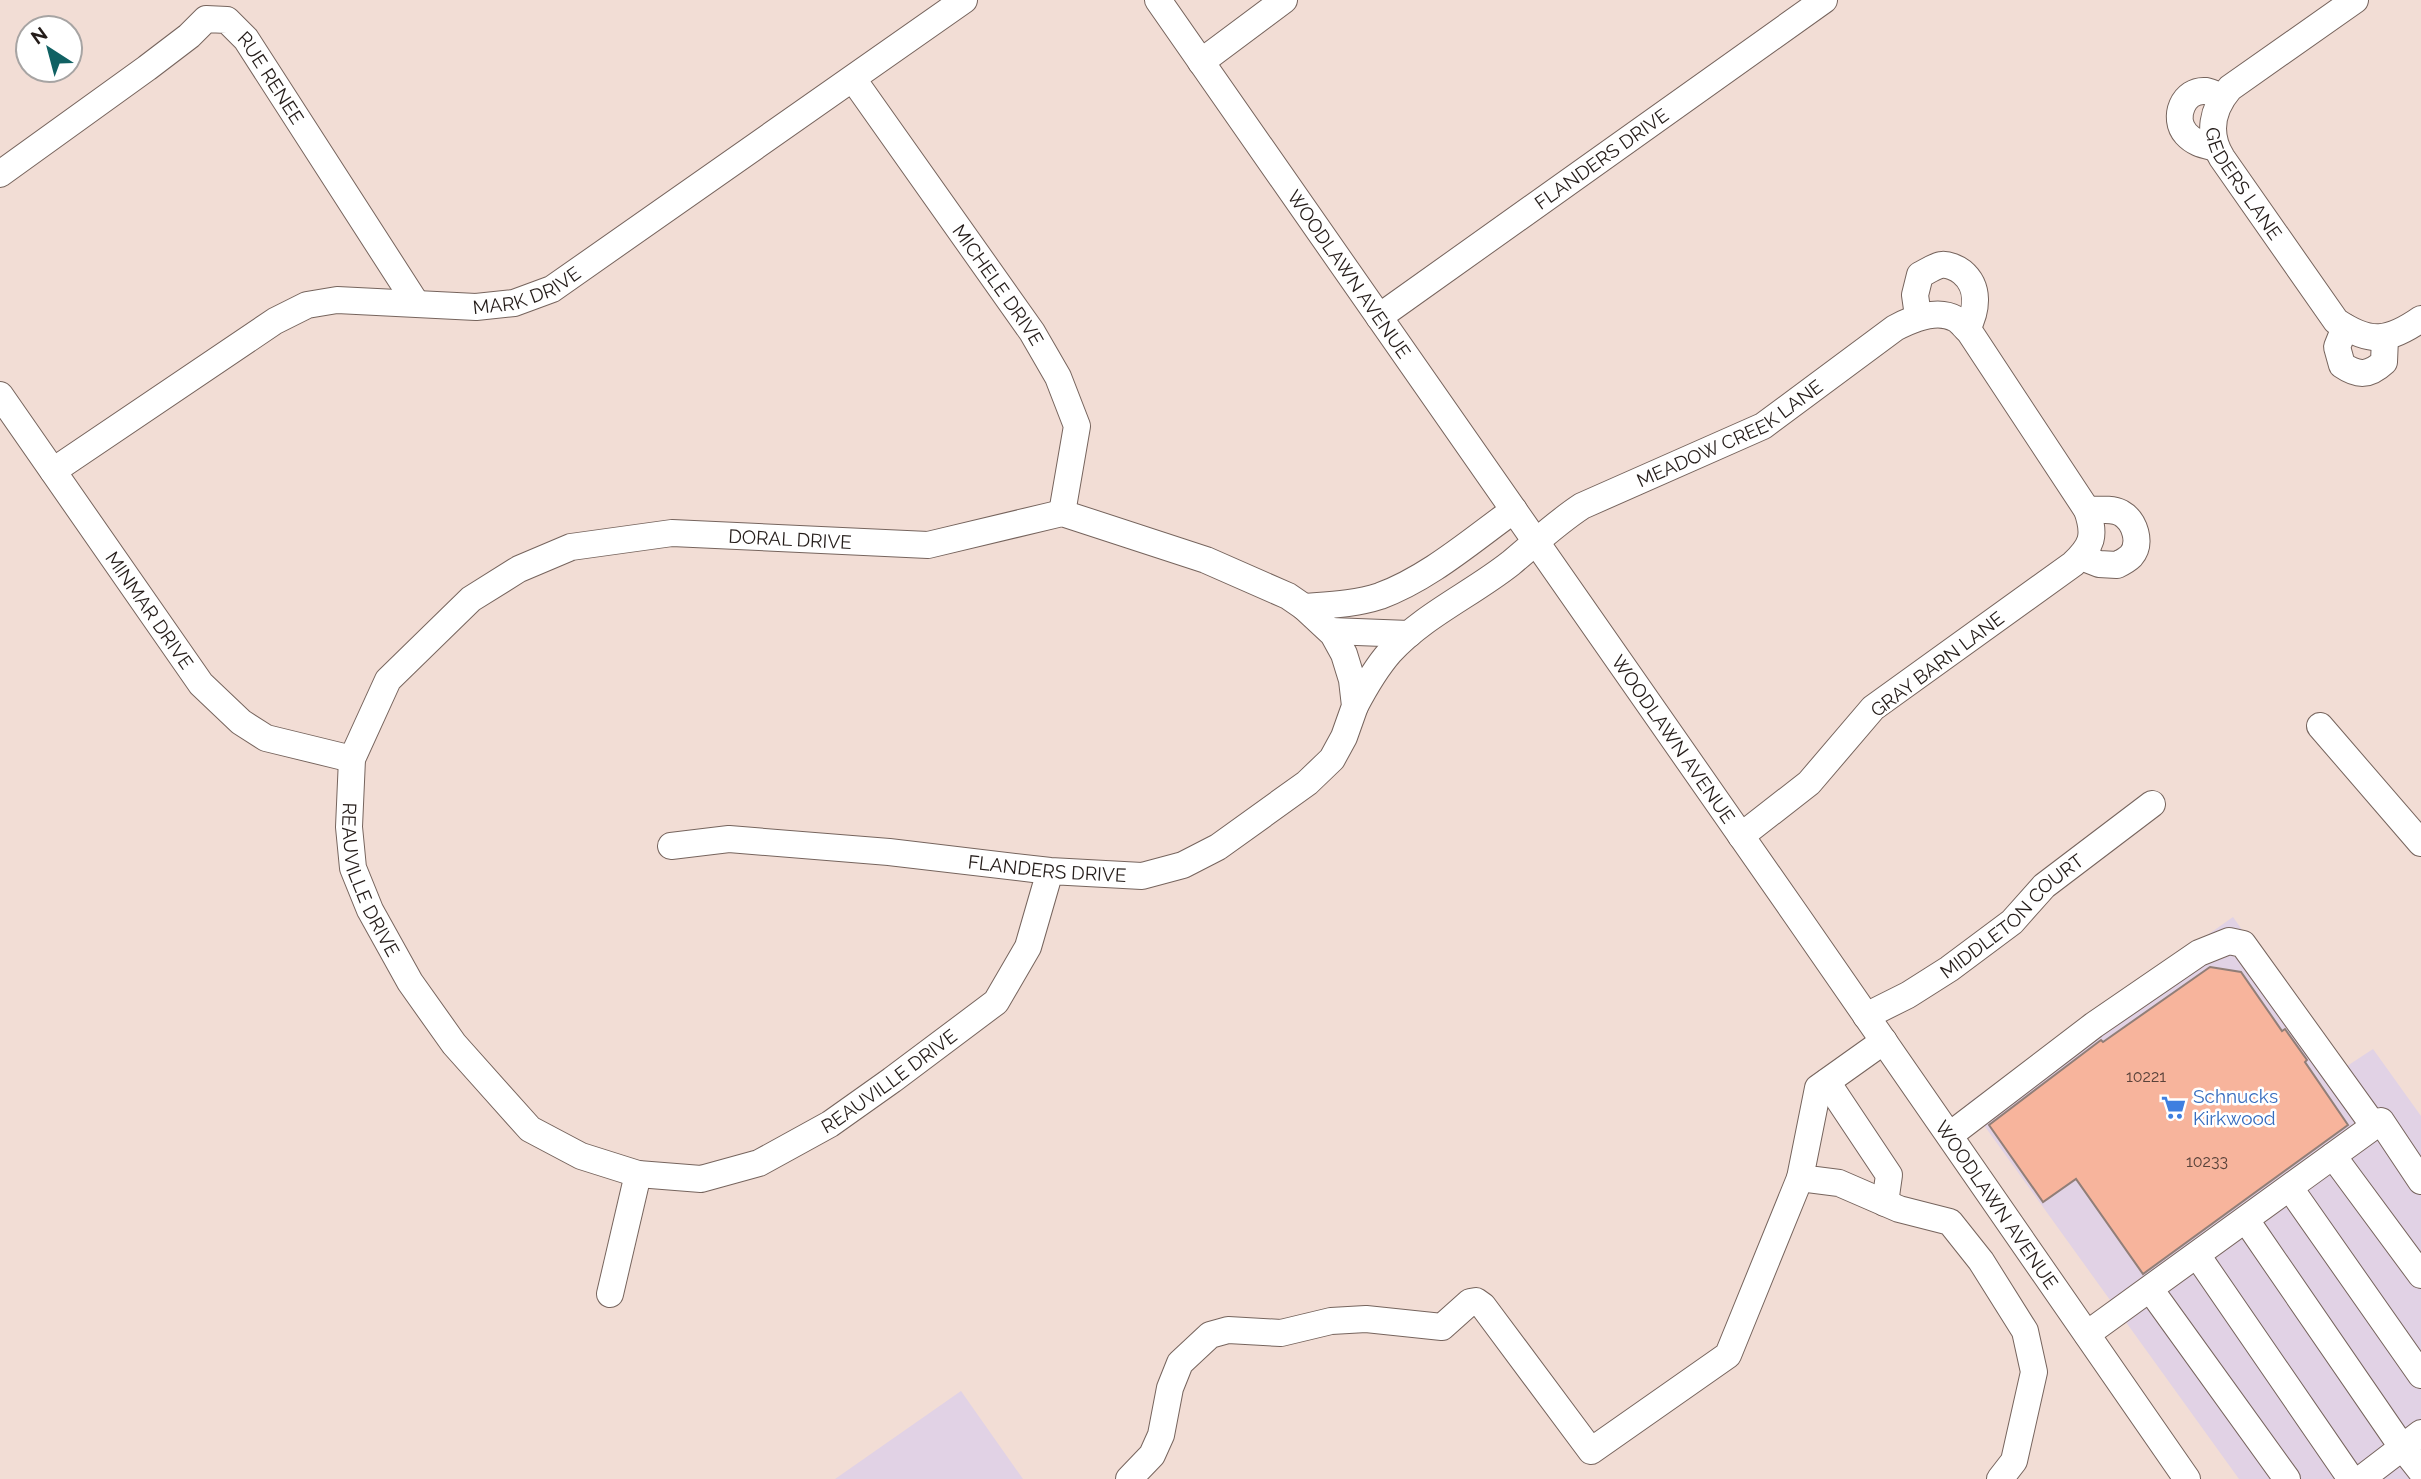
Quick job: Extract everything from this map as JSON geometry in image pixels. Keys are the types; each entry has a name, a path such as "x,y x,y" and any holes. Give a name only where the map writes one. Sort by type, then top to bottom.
{"street":[{"name":"MARK DRIVE","path":"53,471 275,321 307,304 337,300 476,307 514,303 552,289 964,0"},
{"name":"WOODLAWN AVENUE","path":"1158,0 2188,1479"},
{"path":"1201,62 1284,0"},
{"name":"FLANDERS DRIVE","path":"1379,317 1824,0"},
{"name":"GEDERS LANE","path":"2355,0 2238,82 2222,97 2212,128 2216,148 2336,321 2365,334 2407,329 2421,319"},
{"name":"RUE RENEE","path":"0,174 147,68 189,36 206,19 227,20 246,39 415,303"},
{"name":"MICHELE DRIVE","path":"853,79 1032,332 1058,377 1077,426 1062,513"},
{"path":"1967,329 1973,319 1976,299 1970,279 1957,268 1942,265 1920,275 1915,295 1918,316 1947,316 1957,319 1967,329 2087,510 2093,526 2088,550 2081,557 2099,564 2117,565 2132,555 2138,539 2132,524 2121,513 2087,510"},
{"name":"MEADOW CREEK LANE","path":"1535,540 1582,506 1763,426 1895,328 1918,316"},
{"name":"MINMAR DRIVE","path":"0,395 201,684 241,722 266,738 352,760"},
{"path":"1062,513 1206,560 1288,596 1304,607 1348,603 1378,596 1414,581 1514,510"},
{"name":"DORAL DRIVE","path":"352,760 388,680 471,599 519,569 571,547 672,533 928,545 1062,513"},
{"name":"FLANDERS DRIVE","path":"671,846 729,839 888,852 1050,871 1142,876 1183,865 1218,847 1307,783 1332,759 1368,681 1390,653 1409,634 1511,563 1535,540"},
{"name":"GRAY BARN LANE","path":"1741,836 1809,783 1873,708 2081,557"},
{"name":"FLANDERS DRIVE","path":"1304,607 1331,631 1344,654 1352,680 1355,706"},
{"path":"1331,631 1409,634"},
{"path":"2320,726 2421,843"},
{"name":"REAUVILLE DRIVE","path":"352,760 349,827 353,868 369,910 410,982 454,1044 530,1129 582,1156 638,1174 701,1179 759,1163 830,1124 902,1072 996,1002 1028,947 1050,871"},
{"name":"MIDDLETON COURT","path":"1866,1016 1908,995 1970,954 2012,922 2044,886 2152,804"},
{"path":"1950,1135 2104,1018 2199,953 2229,941 2243,944 2374,1126"},
{"path":"1129,1479 1152,1455 1161,1435 1170,1388 1180,1363 1210,1335 1240,1330 1281,1333 1331,1321 1366,1319 1442,1327 1470,1302 1476,1301 1483,1306 1591,1451 1728,1355 1800,1178 1818,1088 1884,1041"},
{"path":"1827,1082 1889,1175 1885,1203"},
{"path":"2087,1334 2381,1121 2421,1181"},
{"path":"2333,1156 2421,1275"},
{"path":"610,1294 638,1174"},
{"path":"1800,1178 1839,1183 1899,1209 1950,1222 1981,1261 2025,1331 2034,1372 2014,1461 2000,1479"},
{"path":"2290,1188 2421,1375"},
{"path":"2246,1220 2412,1440 2421,1471"},
{"path":"2196,1255 2351,1479"},
{"path":"2150,1289 2287,1479"},
{"path":"2361,1479 2412,1440"}],"shaded area":[{"path":"2233,917 2341,1070 2373,1049 2421,1116 2421,1479 2239,1479 1968,1103"},
{"path":"961,1391 1023,1479 835,1479"}],"building":[{"name":"Schnucks Kirkwood","path":"2210,967 2241,972 2282,1031 2285,1029 2307,1060 2305,1062 2348,1125 2143,1274 2076,1179 2043,1202 1989,1125 2101,1040 2103,1042"}],"place":[{"name":"Schnucks Kirkwood","path":"2173,1107"}]}
